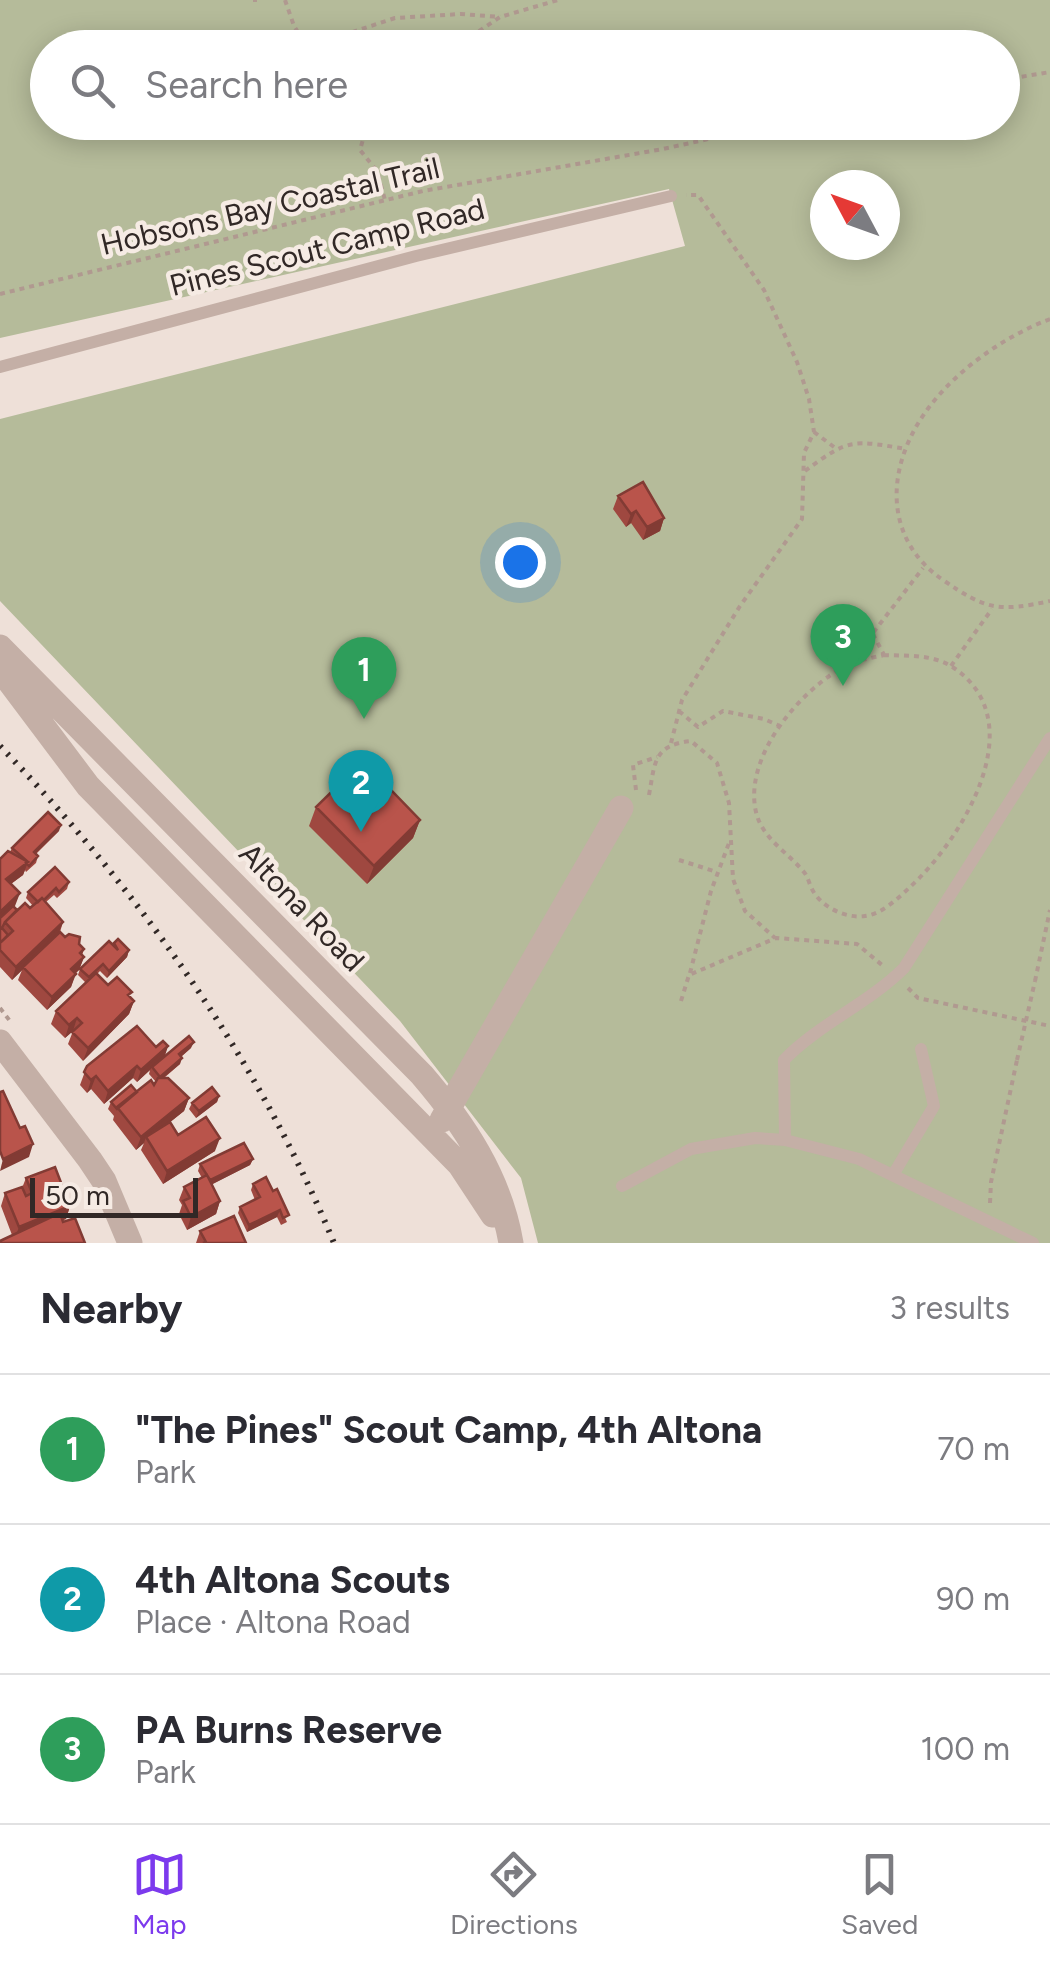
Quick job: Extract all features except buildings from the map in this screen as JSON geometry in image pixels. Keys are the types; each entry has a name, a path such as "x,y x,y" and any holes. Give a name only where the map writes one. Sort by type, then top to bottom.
{"street":[{"name":"Altona Road","path":"0,646 406,1058 450,1108 490,1173 503,1206 510,1243"},
{"path":"0,669 88,786 480,1190 503,1243"},
{"path":"430,1136 629,804"},
{"path":"1,1046 104,1181 130,1243"}],"lane":[{"name":"Pines Scout Camp Road","path":"0,367 378,266 671,196"},
{"path":"785,1140 784,1060 806,1038 904,968 976,861 1050,738"},
{"path":"892,1176 934,1106 920,1049"},
{"path":"622,1186 691,1149 755,1138 785,1140 858,1159 1033,1243"}],"path":[{"path":"285,0 297,30"},
{"path":"481,30 500,17 558,0"},
{"path":"357,30 395,18 461,14 500,17"},
{"path":"1020,77 1050,72"},
{"path":"363,140 360,150 377,171 385,200"},
{"name":"Hobsons Bay Coastal Trail","path":"0,294 385,200 704,140"},
{"path":"671,196 698,195 764,290 797,362 814,432 804,454 802,519 740,606 682,700 671,744"},
{"path":"1050,319 1001,344 957,377 926,410 906,449 895,490 896,514 906,542 924,567 992,608 1016,609 1050,601"},
{"path":"814,432 835,448"},
{"path":"803,472 835,448 858,441 906,449"},
{"path":"849,664 924,567"},
{"path":"951,666 992,608"},
{"path":"873,634 884,654"},
{"path":"884,654 926,656 951,666 973,688 986,709 987,766 975,798 924,874 891,904 867,916 847,915 827,906 814,894 805,872 766,833 756,813 754,786 759,766 780,726 815,686 849,664 884,654"},
{"path":"678,711 698,727"},
{"path":"691,741 698,727 722,711 780,726"},
{"path":"629,804 633,765 656,757 671,744 691,741 717,763 729,803 733,879 745,911 776,938"},
{"path":"650,796 656,757"},
{"path":"681,1001 731,839"},
{"path":"679,860 718,872"},
{"path":"990,1222 991,1182 1050,910"},
{"path":"689,974 776,938 857,944 918,998 1050,1026"}],"green space":[{"path":"0,0 1050,0 1050,1243 538,1243 521,1178 400,1021 0,601 0,419 685,246 669,189 0,338"}],"railway":[{"path":"0,746 100,859 190,979 269,1107 334,1243"}],"place":[{"name":"PA Burns Reserve","path":"843,686"},
{"name":"\"The Pines\" Scout Camp, 4th Altona","path":"364,719"},
{"name":"4th Altona Scouts","path":"361,832"}]}
